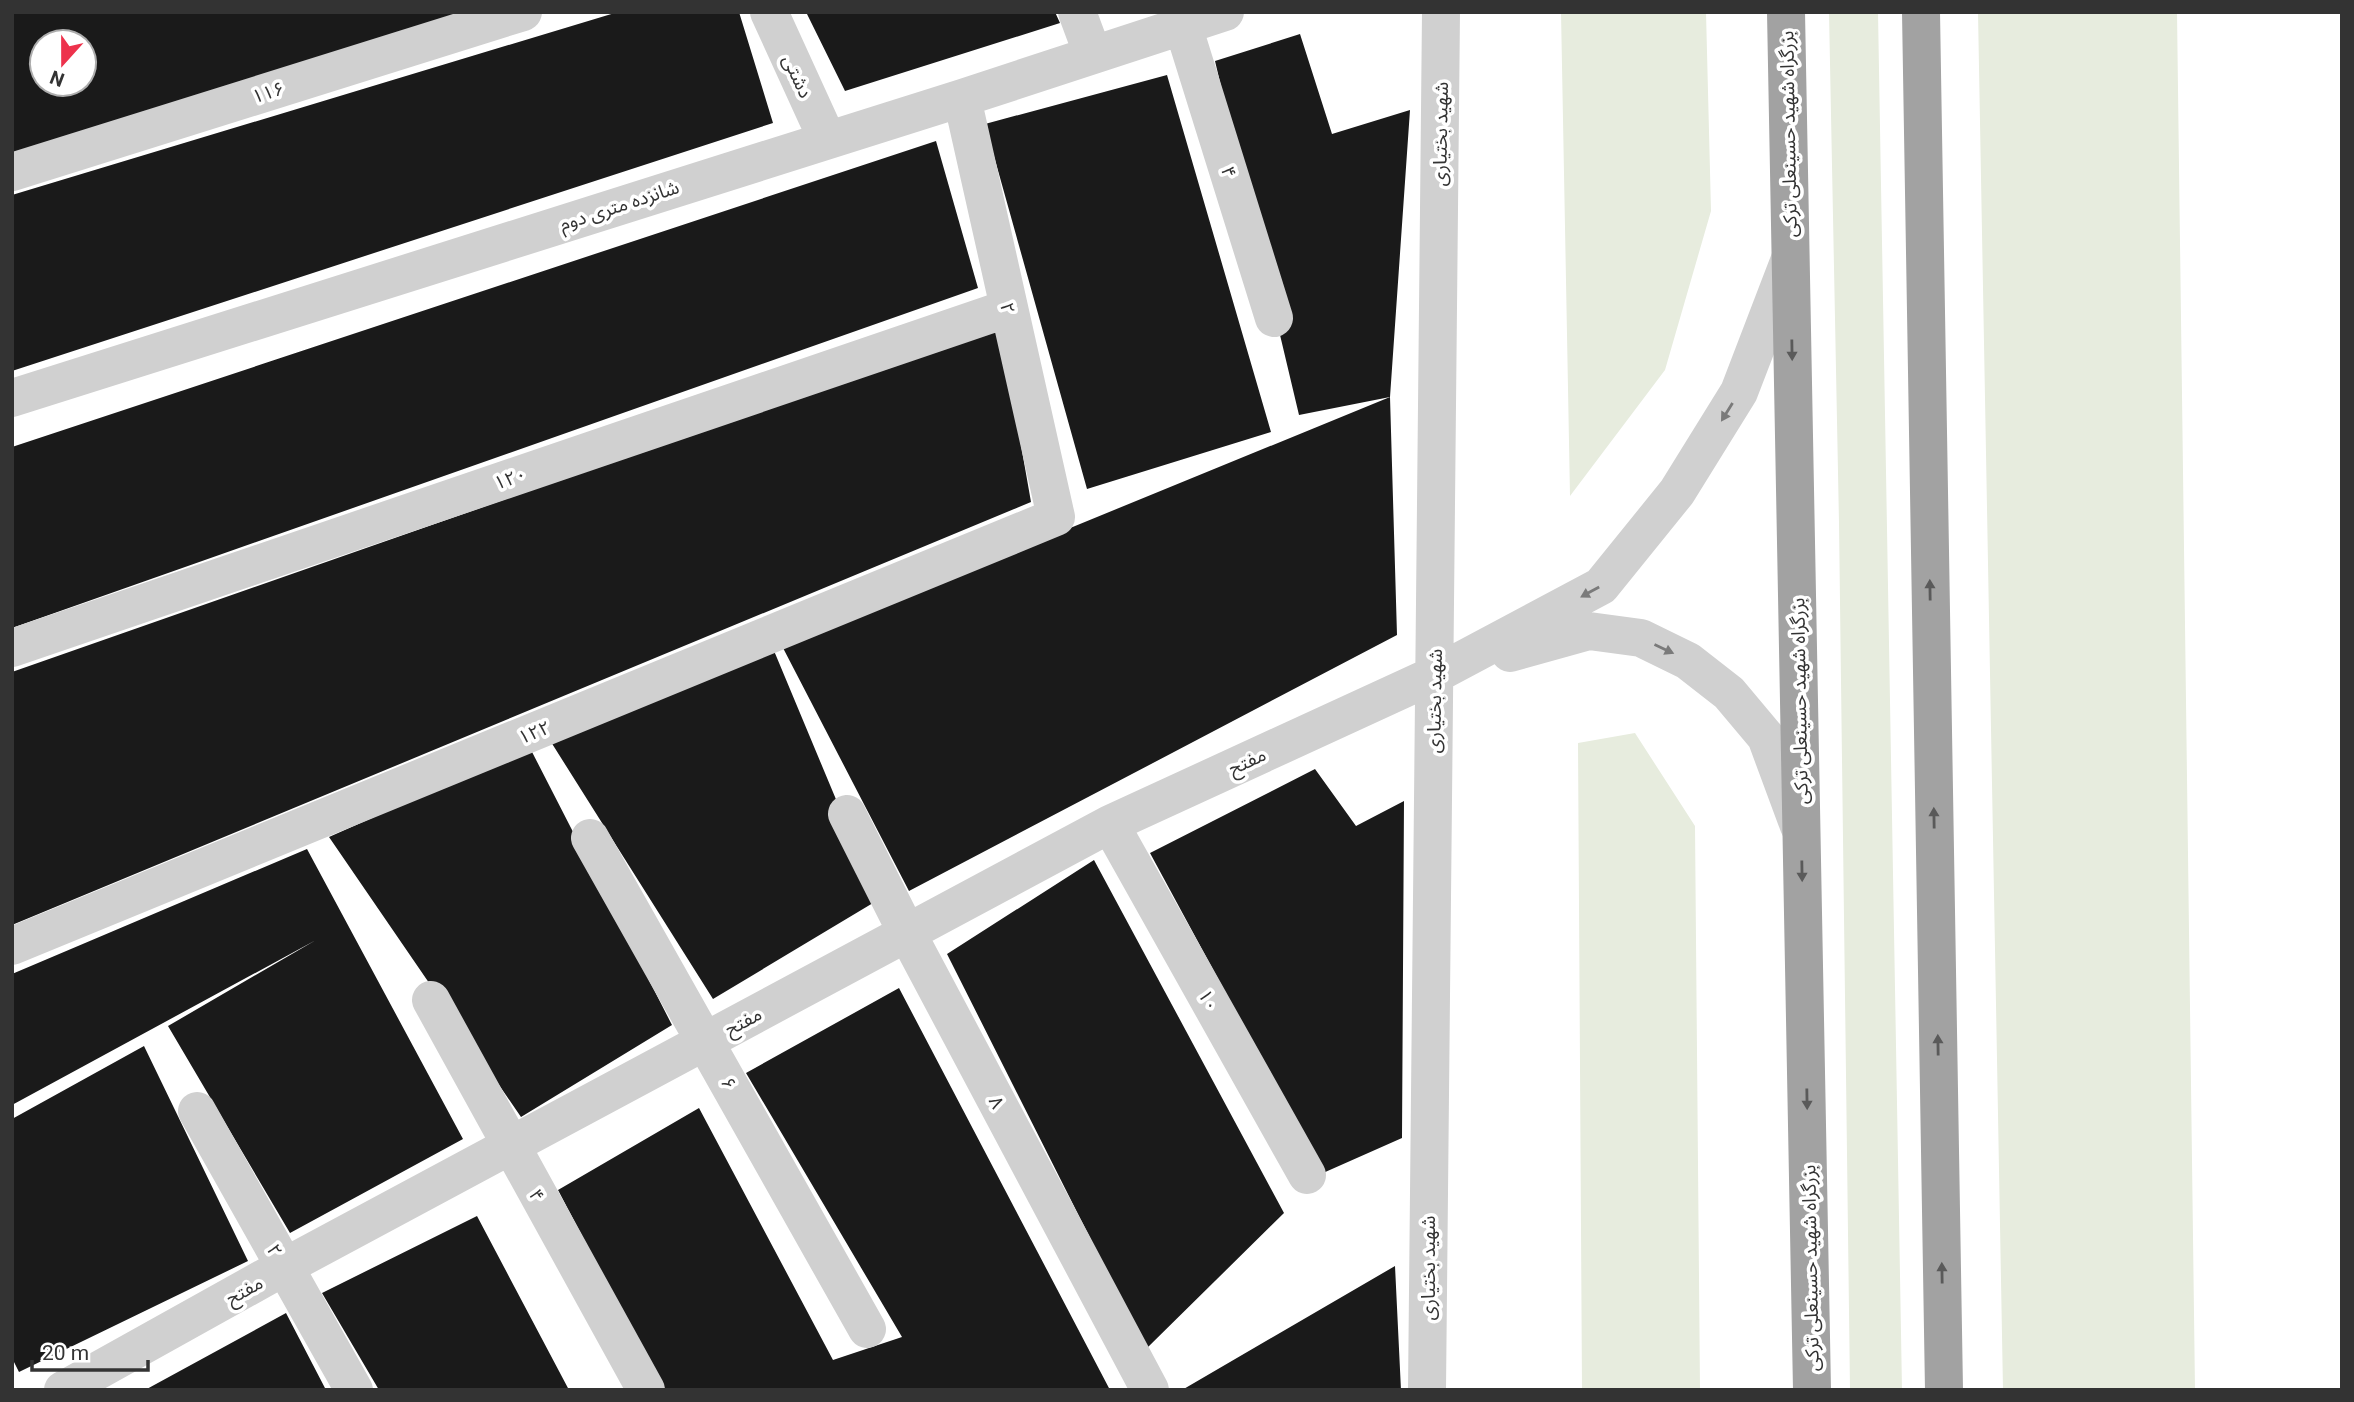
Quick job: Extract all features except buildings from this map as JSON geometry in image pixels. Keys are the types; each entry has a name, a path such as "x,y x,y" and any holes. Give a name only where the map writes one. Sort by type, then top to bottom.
{"highway":[{"name":"بزرگراه شهید حسینعلی ترکی","path":"1786,12 1812,1390"},
{"path":"1921,12 1944,1390"},
{"path":"1942,1310 1953,1390"}],"street":[{"name":"۱۱۶","path":"12,172 523,12"},
{"name":"دشتی","path":"769,12 827,139"},
{"path":"1077,12 1093,55"},
{"name":"شانزده متری دوم","path":"12,398 962,98 1225,12"},
{"name":"شهید بختیاری","path":"1427,1390 1441,12"},
{"name":"۴","path":"1183,26 1274,318"},
{"name":"۲","path":"962,98 1056,517"},
{"path":"1434,675 1601,586 1677,492 1739,392 1790,259"},
{"name":"۱۲۰","path":"12,648 1009,308"},
{"name":"۱۲۲","path":"12,946 1056,517"},
{"path":"1434,675 1589,631 1641,638 1688,661 1729,693 1766,737 1801,831"},
{"name":"مفتح","path":"64,1390 284,1267 1110,824 1434,675"},
{"name":"۸","path":"847,814 907,933 1150,1390"},
{"name":"۱۰","path":"1110,824 1307,1175"},
{"name":"۶","path":"590,838 867,1329"},
{"name":"۴","path":"431,1000 646,1390"},
{"name":"۲","path":"197,1111 354,1390"}],"shaded area":[{"path":"1561,12 1706,12 1711,211 1665,370 1570,496"},
{"path":"1829,12 1878,12 1902,1390 1850,1390 1839,523"},
{"path":"1978,12 2177,12 2195,1390 2003,1390"},
{"path":"1635,733 1695,826 1700,1390 1582,1390 1578,743"}]}
